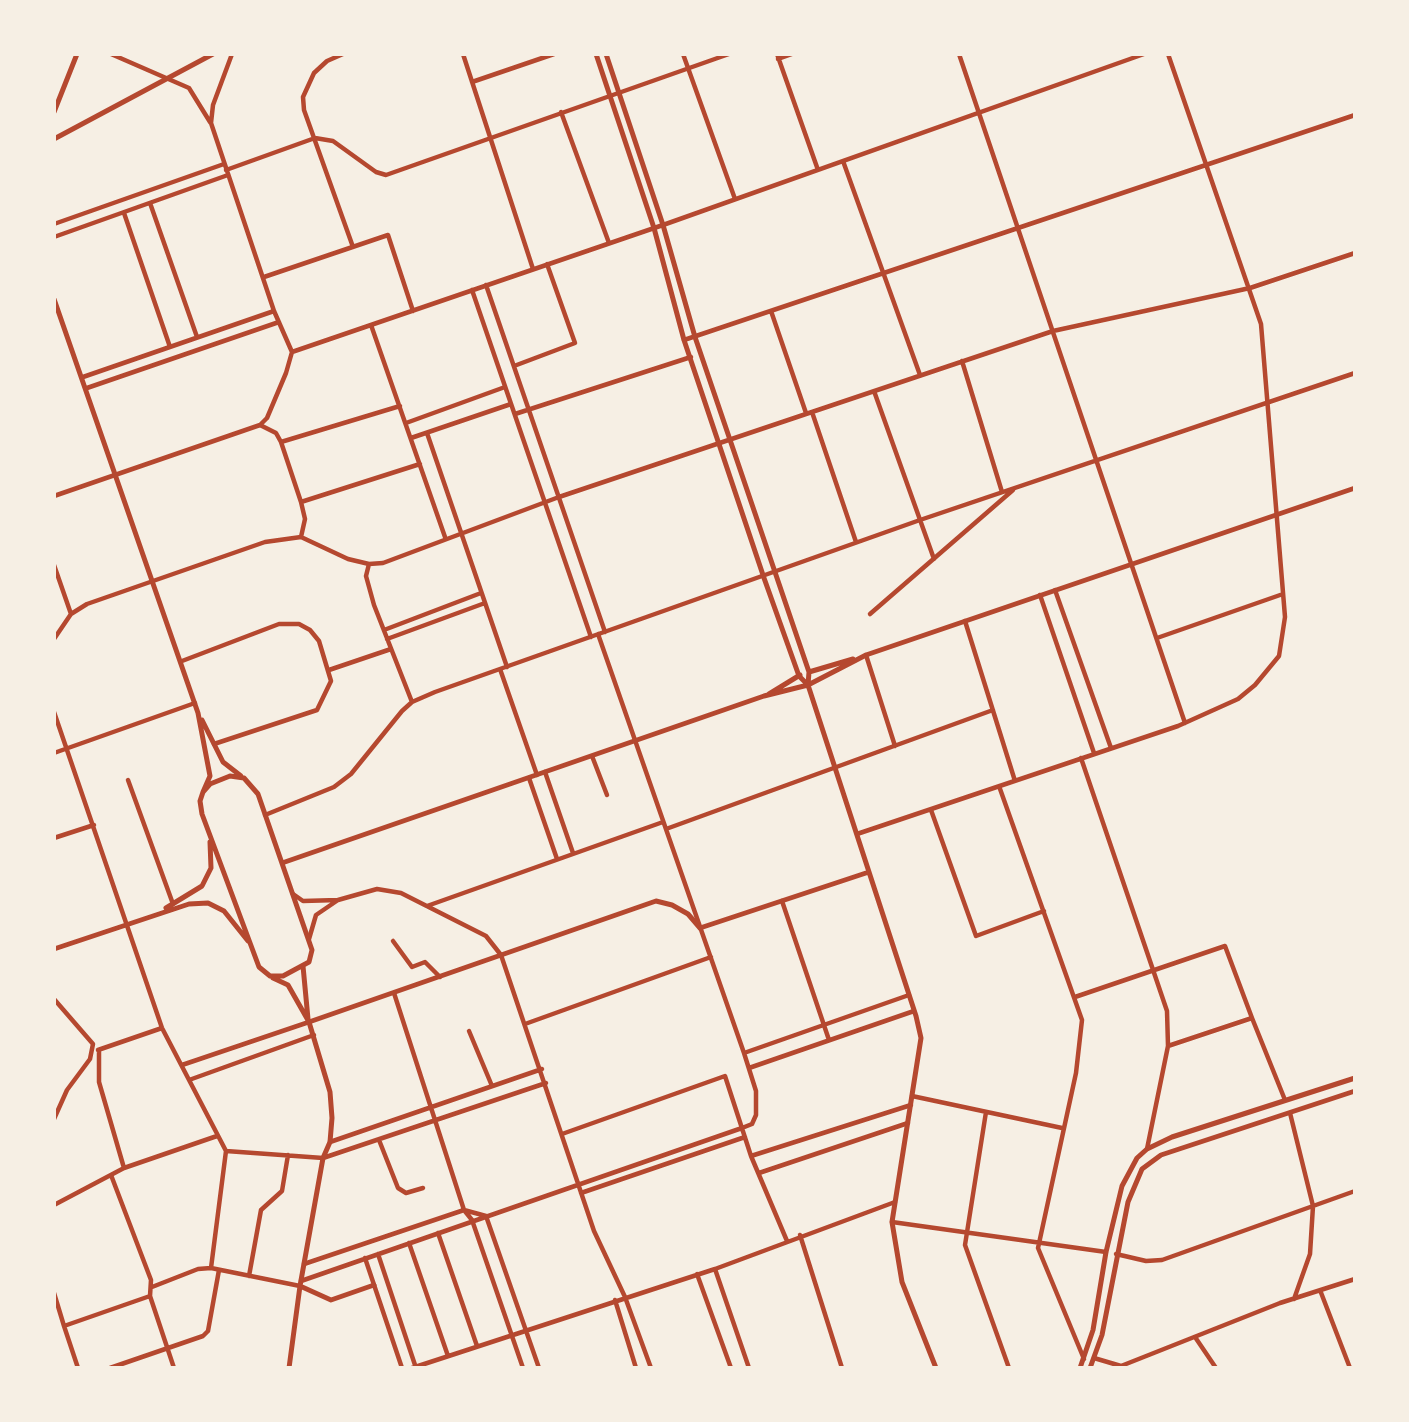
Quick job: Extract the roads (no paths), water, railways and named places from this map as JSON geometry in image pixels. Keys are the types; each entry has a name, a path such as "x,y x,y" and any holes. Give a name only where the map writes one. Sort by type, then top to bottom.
{"street":[{"path":"54,112 57,94 77,54"},
{"path":"54,496 260,425 267,418 292,352 274,311 211,122 189,88 111,54"},
{"path":"54,139 213,54"},
{"path":"211,122 213,105 232,54"},
{"path":"343,54 327,61 314,73 303,97 304,110 353,247"},
{"path":"463,54 533,269"},
{"path":"472,82 554,54"},
{"path":"596,54 654,228 684,340 799,676 808,685"},
{"path":"606,54 663,225 695,337 809,672 808,685 921,1038 892,1223 902,1282 936,1368"},
{"path":"683,54 735,199"},
{"path":"54,237 124,213 315,138 333,141 376,172 386,175 729,54"},
{"path":"792,54 777,57 818,170"},
{"path":"958,54 1098,460 1185,723"},
{"path":"292,352 663,225 1144,54"},
{"path":"857,834 1185,723 1238,699 1255,685 1279,656 1285,617 1261,324 1168,54"},
{"path":"561,112 609,243"},
{"path":"684,340 1355,115"},
{"path":"843,161 920,375"},
{"path":"54,224 224,164"},
{"path":"150,203 197,337"},
{"path":"124,213 170,347"},
{"path":"264,277 388,235 412,311"},
{"path":"54,639 71,614 87,604 265,542 301,537 348,559 369,564 383,563 446,537 559,497 1053,331 1250,288 1355,253"},
{"path":"514,366 575,343 547,264"},
{"path":"486,285 605,632"},
{"path":"472,290 591,637"},
{"path":"54,299 182,661 198,713 210,776 200,802 212,853 211,868 202,886 161,911"},
{"path":"83,377 274,311"},
{"path":"771,311 856,542"},
{"path":"87,388 279,322"},
{"path":"371,325 446,537"},
{"path":"515,414 691,357"},
{"path":"962,361 1002,492"},
{"path":"265,815 334,787 351,774 412,702 598,634 764,578 856,542 1355,373"},
{"path":"406,423 505,387"},
{"path":"874,391 934,559"},
{"path":"411,438 511,404"},
{"path":"281,442 400,406"},
{"path":"260,425 276,433 281,442 305,519 301,537"},
{"path":"427,433 507,667"},
{"path":"301,502 420,464"},
{"path":"870,614 1016,487"},
{"path":"764,696 809,672 1355,488"},
{"path":"369,564 366,576 412,702"},
{"path":"54,565 71,614"},
{"path":"1055,590 1111,748"},
{"path":"384,630 481,593"},
{"path":"1157,638 1283,594"},
{"path":"1040,595 1094,754"},
{"path":"387,639 485,603"},
{"path":"965,621 1015,781"},
{"path":"182,661 279,624 299,624 310,630 319,641 331,681 317,710 214,744"},
{"path":"301,1283 472,1220 752,1124 758,1103 744,1052 598,634"},
{"path":"329,670 391,649"},
{"path":"282,863 764,696 808,685 866,654"},
{"path":"866,654 895,746"},
{"path":"499,669 537,775"},
{"path":"54,753 195,703"},
{"path":"666,829 993,710"},
{"path":"54,712 162,1028 226,1151 211,1268"},
{"path":"198,713 223,762 244,778 258,794 312,950 309,962 303,966 283,976 270,976"},
{"path":"592,756 607,795"},
{"path":"1081,758 1167,1011 1168,1046 1147,1149"},
{"path":"545,772 573,853"},
{"path":"203,792 209,784 220,779 230,776 244,778"},
{"path":"528,778 557,859"},
{"path":"128,780 173,904"},
{"path":"999,786 1082,1020 1082,1032 1038,1248 1084,1359"},
{"path":"931,810 976,936 1044,911"},
{"path":"427,906 663,822"},
{"path":"54,838 94,824"},
{"path":"206,824 259,967 288,985 309,1022 330,1092 330,1142 323,1158 289,1368"},
{"path":"700,928 869,872"},
{"path":"293,894 303,901 338,900 377,888 401,893 486,936 501,955 542,1069 594,1231 625,1297 651,1368"},
{"path":"309,940 316,915 338,900"},
{"path":"182,1065 656,901 672,905 688,914 700,928"},
{"path":"782,901 829,1040"},
{"path":"54,950 161,911 189,904 208,904 224,911 251,945"},
{"path":"393,941 412,967 425,962 440,976"},
{"path":"1075,997 1225,946 1285,1100"},
{"path":"525,1024 711,957"},
{"path":"303,966 309,1022"},
{"path":"394,993 464,1210 472,1220 523,1368"},
{"path":"744,1052 909,995"},
{"path":"54,999 99,1051 99,1082 124,1168"},
{"path":"749,1068 914,1011"},
{"path":"1168,1046 1252,1018"},
{"path":"99,1051 162,1028"},
{"path":"469,1031 492,1086"},
{"path":"189,1080 314,1035"},
{"path":"54,1119 67,1090 90,1059 93,1044"},
{"path":"330,1142 542,1069"},
{"path":"562,1134 725,1076 751,1156 787,1241"},
{"path":"1080,1368 1094,1330 1106,1252 1128,1171 1147,1149 1172,1137 1355,1078"},
{"path":"226,1151 323,1158 546,1083"},
{"path":"1355,1091 1150,1161 1135,1180 1116,1254 1102,1335 1093,1364 1121,1366 1294,1298 1355,1279"},
{"path":"912,1096 1062,1128"},
{"path":"751,1156 911,1105"},
{"path":"986,1112 965,1231 965,1245 1009,1368"},
{"path":"1290,1112 1313,1206 1310,1254 1294,1298"},
{"path":"759,1174 908,1123"},
{"path":"54,1206 124,1168 218,1136"},
{"path":"581,1193 745,1138"},
{"path":"379,1140 398,1188 406,1193 423,1188"},
{"path":"249,1276 261,1210 282,1191 288,1155"},
{"path":"111,1175 152,1287 150,1296 174,1368"},
{"path":"1116,1254 1146,1261 1162,1260 1355,1191"},
{"path":"378,1254 415,1367 715,1269 800,1235 895,1202"},
{"path":"304,1264 464,1210 486,1216"},
{"path":"486,1216 538,1368"},
{"path":"892,1223 1038,1240 1106,1252"},
{"path":"438,1233 477,1346"},
{"path":"800,1235 842,1368"},
{"path":"409,1243 448,1356"},
{"path":"365,1258 402,1368"},
{"path":"152,1287 198,1269 211,1268 301,1283 331,1300 374,1285"},
{"path":"715,1269 749,1368"},
{"path":"110,1368 203,1336 208,1331 219,1270"},
{"path":"697,1274 731,1368"},
{"path":"1320,1290 1350,1368"},
{"path":"54,1293 78,1368"},
{"path":"64,1326 150,1296"},
{"path":"614,1300 636,1368"},
{"path":"1195,1338 1216,1368"}]}
